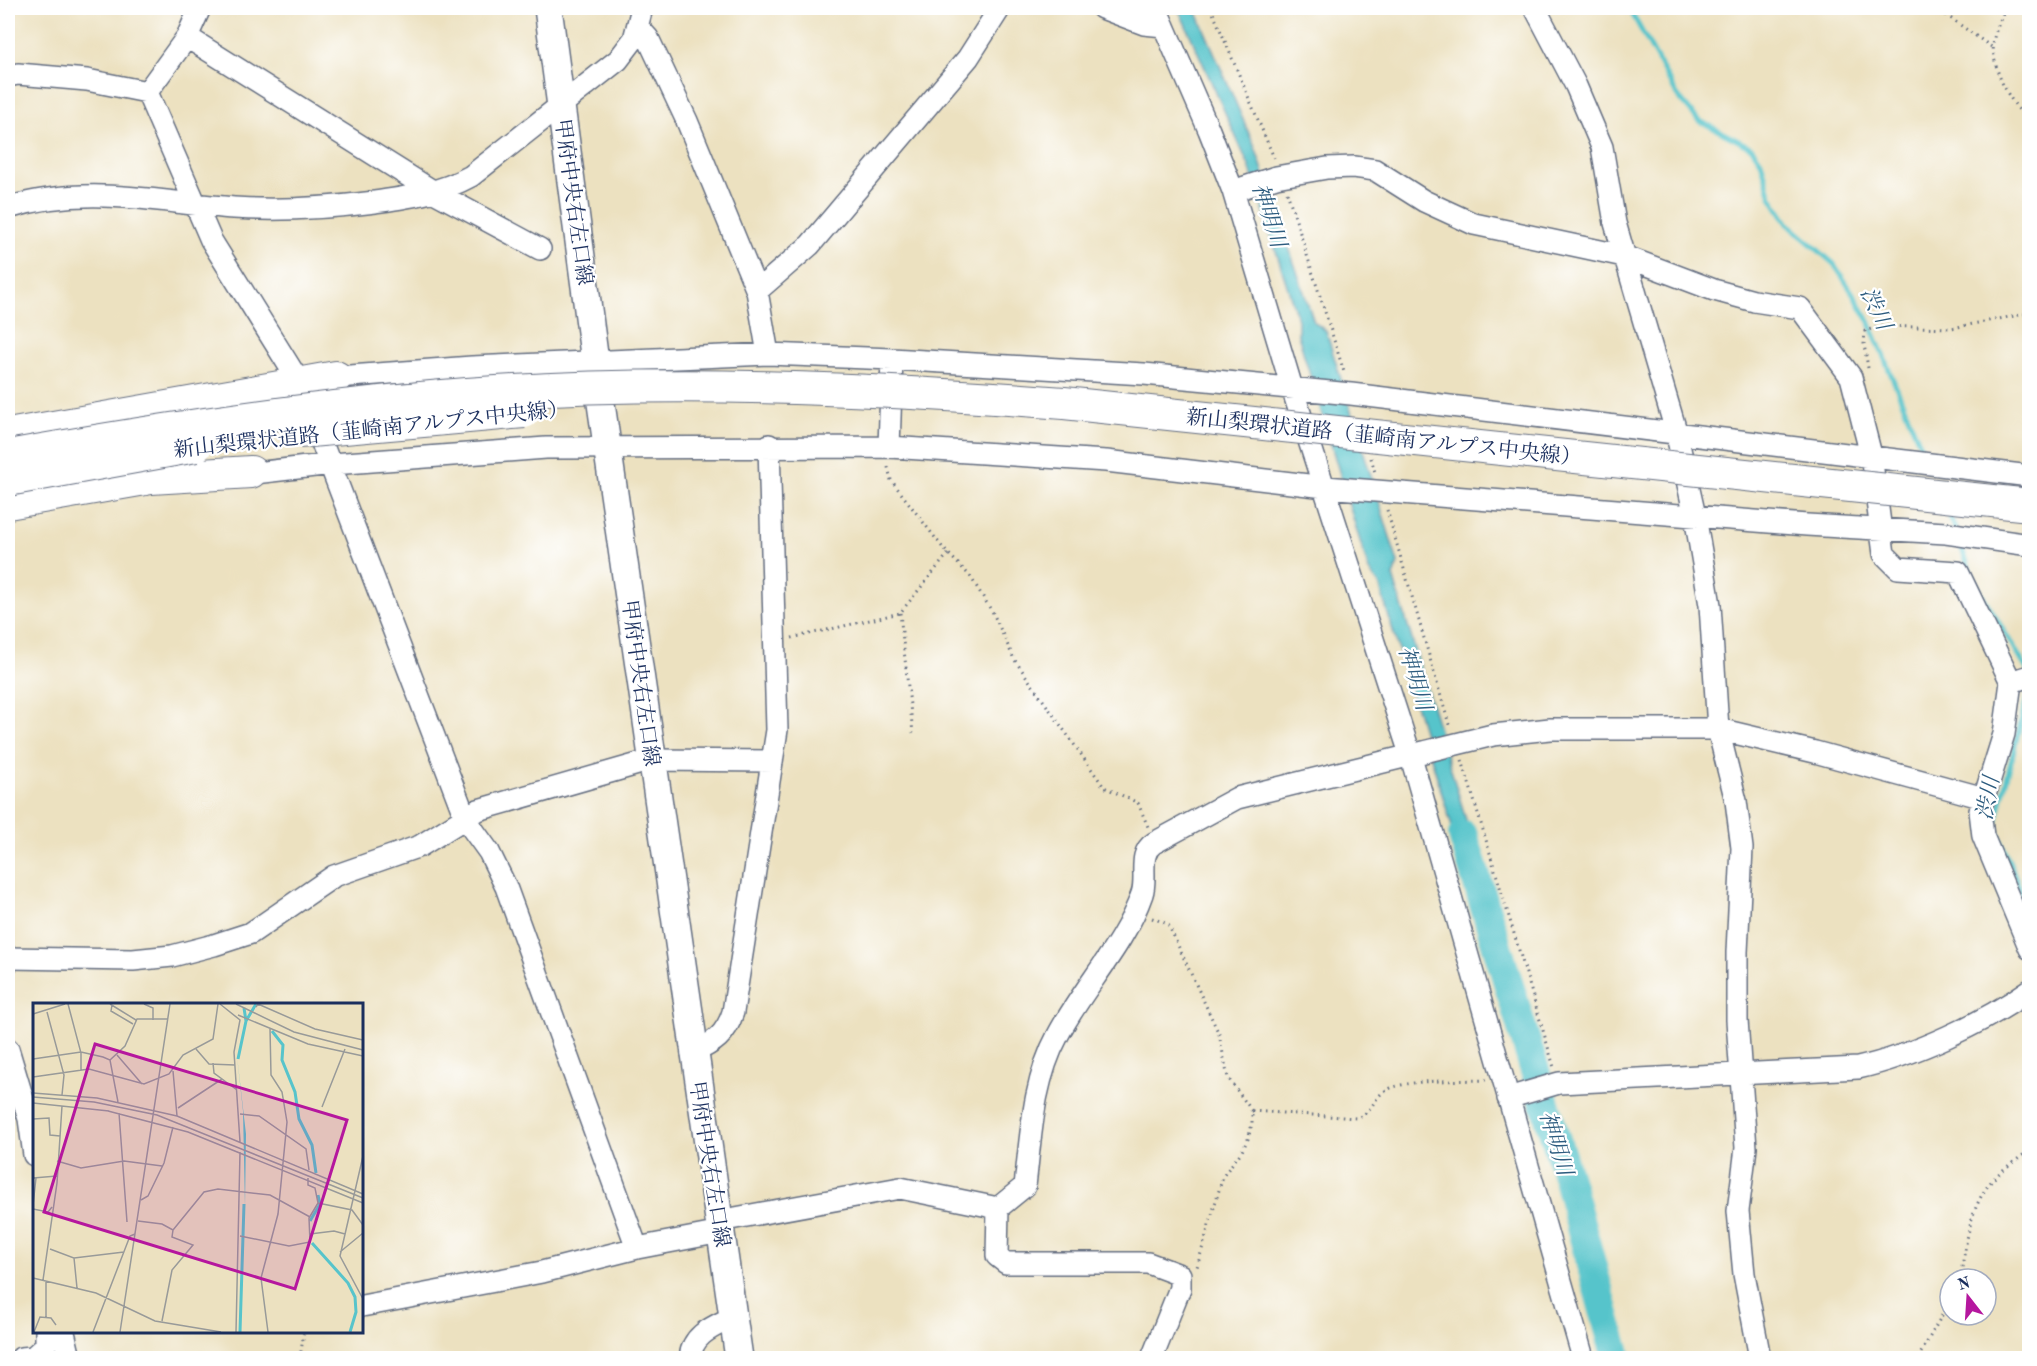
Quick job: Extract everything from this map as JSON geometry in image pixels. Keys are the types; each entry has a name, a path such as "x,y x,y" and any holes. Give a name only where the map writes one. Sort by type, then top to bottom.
{"highway":[{"path":"8,435 336,376"},
{"name":"新山梨環状道路（韮崎南アルプス中央線）","path":"8,456 124,435 356,404 470,394 615,387 736,388 957,395 1064,403 2030,505"},
{"name":"新山梨環状道路（韮崎南アルプス中央線）","path":"8,480 245,438 548,410 736,388"},
{"path":"8,503 151,478 251,472"}],"main road":[{"name":"甲府中央右左口線","path":"548,8 595,362 739,1359"}],"street":[{"path":"147,92 187,37 200,8"},
{"path":"757,291 810,245 968,58 1000,8"},
{"path":"1102,8 1144,24 1160,17 1237,190 1333,488 1414,756 1510,1091 1583,1359"},
{"path":"1535,8 1576,86 1602,147 1615,223 1676,431 1695,516 1710,605 1718,729 1736,801 1742,848 1737,952 1737,1020 1746,1148 1738,1212 1744,1274 1760,1359"},
{"path":"8,208 82,195 121,195 194,205 275,209 357,204 434,192 471,176 628,51 640,17"},
{"path":"640,17 687,121 757,291 768,354"},
{"path":"187,37 434,192 540,249"},
{"path":"8,76 18,74 87,80 147,92"},
{"path":"147,92 194,205 231,275 299,381 466,820 489,852 506,886 638,1248"},
{"path":"1237,190 1279,177 1327,168 1354,167 1375,171 1425,201 1474,224 1624,256 1714,290 1754,301 1800,308 1851,377 1871,455 1884,554 1898,568 1958,572 2020,679 1980,811 1983,836 2026,923 2030,949"},
{"path":"336,376 768,354 892,359 1144,374 1300,389 1676,431 2030,476"},
{"path":"890,447 892,359"},
{"path":"8,420 134,399 299,381"},
{"path":"693,1053 714,1043 728,1029 733,1012 777,730 772,642 769,445"},
{"path":"8,517 164,491 251,472 332,464 546,448 769,445 890,447 1106,461 1333,488 1946,533 2030,545"},
{"path":"1152,1359 1180,1288 1179,1275 1148,1263 1006,1263 997,1256 998,1208 1025,1186 1035,1103 1045,1064 1058,1035 1120,939 1134,911 1143,892 1145,854 1154,843 1237,798 1493,735 1550,729 1718,729 1815,752 1984,798"},
{"path":"8,958 133,960 172,956 251,933 334,876 420,846 466,820 478,810 652,760 772,761"},
{"path":"1510,1091 1557,1083 1741,1072 1858,1068 1892,1060 2006,1007 2030,990"},
{"path":"8,1049 11,1071 29,1119 33,1148"},
{"path":"363,1306 542,1272 720,1226 900,1188 998,1208"},
{"path":"690,1359 691,1346 704,1331 733,1317"},
{"path":"21,1359 33,1358 46,1345 46,1333"},
{"path":"64,1333 70,1359"}],"path":[{"path":"1211,8 1279,177 1346,394"},
{"path":"1936,8 1994,48"},
{"path":"2005,8 1994,40 1994,48 2003,86 2018,111 2030,121"},
{"path":"1865,331 1881,326 1953,328 2030,313"},
{"path":"890,447 886,463 891,480 948,554 970,576 993,613 1014,659 1104,787 1138,804 1154,843"},
{"path":"1368,448 1378,490 1454,744 1505,897 1557,1083"},
{"path":"772,642 900,613 948,554"},
{"path":"900,613 913,733"},
{"path":"1134,911 1168,924 1219,1034 1228,1078 1252,1111 1252,1124 1245,1145 1223,1176 1198,1267 1179,1275"},
{"path":"1252,1111 1357,1118 1369,1113 1386,1090 1404,1084 1510,1091"},
{"path":"1962,1267 1978,1199 1992,1181 2030,1150"},
{"path":"1918,1359 1938,1323"},
{"path":"300,1359 304,1333"}],"water":[{"path":"1178,8 1195,8 1256,150 1314,322 1326,331 1398,563 1393,576 1482,873 1467,877 1379,584 1369,571 1298,335 1298,320 1249,166"}],"waterway":[{"name":"渋川","path":"1629,8 1677,95 1698,120 1752,148 1761,161 1771,197 1788,224 1834,264 1869,321 1925,457"},
{"name":"渋川","path":"1946,507 1955,529"},
{"name":"渋川","path":"1959,541 1974,581 2029,673"},
{"name":"渋川","path":"2030,685 1995,826 2030,914"},
{"name":"神明川","path":"1463,835 1568,1179 1617,1358"}]}
